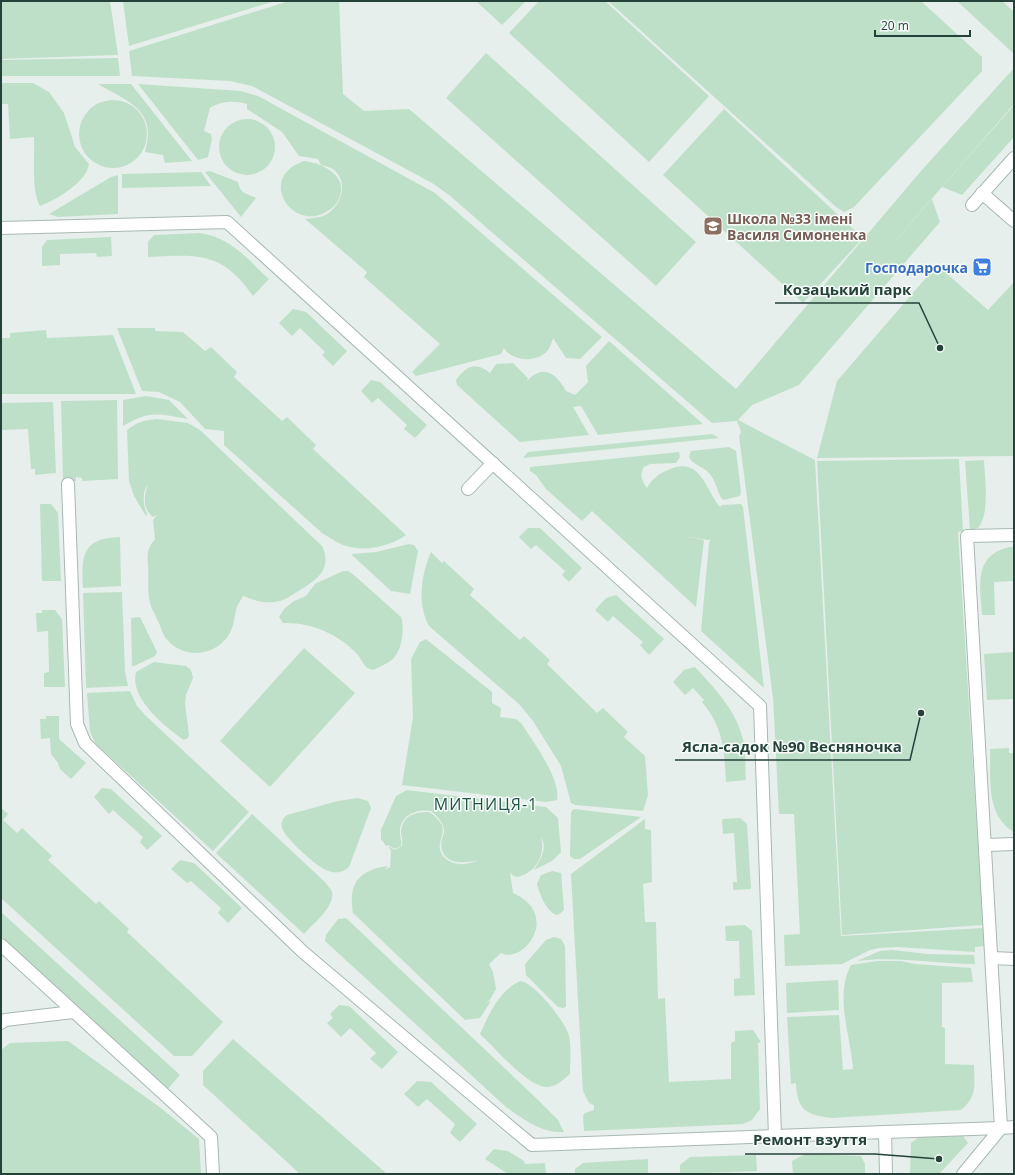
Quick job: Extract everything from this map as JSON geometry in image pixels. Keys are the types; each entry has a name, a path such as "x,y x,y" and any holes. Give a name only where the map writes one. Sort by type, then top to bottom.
{"lane":[{"path":"972,205 1014,158"},
{"path":"982,193 1014,221"},
{"path":"1,228 227,222 760,706 776,1136"},
{"path":"468,489 493,463"},
{"path":"68,484 77,724 85,743 303,952 532,1145 1014,1127"},
{"path":"963,1174 1002,1128 967,536 1014,534"},
{"path":"986,845 1014,844"},
{"path":"1,945 211,1137 213,1174"},
{"path":"993,958 1014,960"},
{"path":"1,1023 5,1020 73,1012"},
{"path":"885,1132 886,1174"}],"green space":[{"path":"1,1 110,1 118,55 1,59"},
{"path":"123,1 275,1 129,46"},
{"path":"289,1 339,1 343,94 364,111 409,109 736,389 921,171 1014,68 1014,104 882,256 932,199 940,222 799,385 752,405 738,420 815,460 841,936 983,928 985,946 975,947 975,952 897,947 879,948 870,950 842,964 785,966 784,935 800,934 794,814 779,814 773,698 739,436 741,432 737,421 712,423 449,195 432,183 252,86 230,81 132,76 129,51"},
{"path":"476,1 526,1 502,25"},
{"path":"539,1 605,1 709,96 649,162 509,33"},
{"path":"608,1 921,1 982,57 982,71 854,207 844,212 836,207"},
{"path":"957,1 1002,1 1014,12 1014,54"},
{"path":"486,53 696,242 656,286 446,98"},
{"path":"118,58 120,76 1,76 1,60"},
{"path":"1,83 33,83 49,92 64,113 75,147 89,164 83,177 70,190 40,206 35,191 34,182 34,137 10,139 8,104 1,104"},
{"path":"98,84 131,84 192,161 165,163 163,155 145,152 148,138 147,126 144,117 138,109 129,102"},
{"path":"138,84 241,91 258,96 435,193 602,337 580,359 566,358 553,338 548,350 544,354 532,359 513,356 504,348 501,354 416,376 412,372 440,344 364,277 367,272 305,219 323,216 335,208 339,201 342,188 338,174 333,169 321,165 318,159 299,156 282,132 247,109 247,104 237,102 227,102 210,108 204,131 211,134 212,139 208,157 198,160"},
{"path":"113,100 126,102 137,110 145,121 147,134 145,147 137,158 126,166 113,168 100,166 89,158 81,147 79,134 81,121 89,110 100,102"},
{"path":"1014,105 1014,137 962,195 942,187"},
{"path":"724,109 863,238 803,303 663,175"},
{"path":"247,119 262,124 270,132 275,147 270,162 262,170 247,175 232,170 224,162 219,147 224,132 232,124"},
{"path":"304,161 312,162 328,169 339,180 341,187 340,195 336,204 324,213 312,216 300,214 291,208 284,199 281,189 283,178 290,169"},
{"path":"210,171 238,182 242,191 256,198 241,217 205,172"},
{"path":"201,172 211,186 122,188 122,174"},
{"path":"118,175 118,214 58,217 49,214 111,177"},
{"path":"200,233 221,239 230,244 269,279 253,296 231,271 208,259 195,256 148,257 148,242 154,235"},
{"path":"111,237 112,256 97,257 96,253 60,254 60,265 42,266 42,247 47,240"},
{"path":"937,265 988,310 1014,282 1014,456 817,458 837,381"},
{"path":"293,309 306,312 347,351 333,366 322,355 325,352 300,328 292,336 279,323"},
{"path":"117,328 155,328 155,331 183,332 205,351 211,347 237,372 234,377 282,421 287,417 316,445 313,449 406,535 400,539 379,547 357,548 346,546 322,533 224,445 224,431 205,429 180,402 159,392 142,391"},
{"path":"46,330 47,338 113,335 136,394 1,394 1,338 10,338 10,333"},
{"path":"609,341 703,424 598,435 581,406 573,407 589,435 520,442 457,385 456,380 467,368 476,366 485,369 490,373 496,364 513,363 528,378 527,381 539,373 549,373 558,380 566,391 575,395 588,382 586,366"},
{"path":"371,380 380,382 427,425 415,438 404,429 407,425 378,398 372,403 361,391"},
{"path":"146,396 169,400 188,419 161,415 148,415 123,426 123,400"},
{"path":"117,400 118,479 82,481 82,478 76,477 76,481 63,481 61,401"},
{"path":"53,402 56,473 35,475 35,469 31,469 28,429 1,430 1,403"},
{"path":"157,419 188,423 200,430 322,546 325,554 325,566 314,581 285,599 275,602 266,602 257,601 243,596 238,604 233,626 228,637 219,646 204,652 196,653 181,650 168,641 150,603 148,589 148,555 150,546 155,539 153,520 157,515 153,517 147,510 145,497 148,484 144,494 146,516 134,496 129,481 127,430 141,422"},
{"path":"712,434 719,438 523,458 528,452"},
{"path":"729,447 736,451 741,492 740,496 724,500 721,498 714,481 706,470 693,462 689,457 691,451"},
{"path":"679,452 680,457 676,463 650,464 644,467 641,475 647,488 653,479 658,475 679,467 688,467 701,476 720,507 722,505 741,504 743,507 764,688 701,631 710,540 684,536 704,540 696,607 592,511 582,521 546,489 536,475 530,471 530,467"},
{"path":"959,459 963,531 958,532 983,925 842,935 817,461"},
{"path":"984,460 986,496 984,514 982,522 978,528 970,530 965,461"},
{"path":"40,504 51,504 58,513 61,581 42,581"},
{"path":"528,528 540,528 582,568 569,582 562,575 565,571 536,545 531,549 519,537"},
{"path":"120,537 121,586 83,588 82,577 86,551 91,545 98,541 107,538"},
{"path":"409,544 414,545 418,551 410,594 391,591 351,554 376,552"},
{"path":"1014,547 1014,581 994,582 995,615 982,615 980,583 984,565 989,557 997,551"},
{"path":"431,552 442,563 444,561 474,589 470,595 520,640 524,636 550,660 547,664 597,713 603,708 628,732 624,737 645,756 648,795 643,811 575,805 571,803 561,766 533,721 519,704 429,626 423,608 422,589 425,570"},
{"path":"343,571 348,571 355,576 401,617 403,633 399,650 393,659 373,670 367,668 358,655 333,635 314,627 293,623 283,623 279,617 284,609 294,601 306,596 315,584"},
{"path":"122,592 125,672 128,686 86,688 83,593"},
{"path":"616,595 664,639 649,655 640,645 643,642 613,616 608,622 595,610 606,598"},
{"path":"42,610 55,610 62,619 65,687 44,687 44,673 49,672 48,631 37,632 36,613 42,613"},
{"path":"140,617 157,652 155,656 132,666 131,618"},
{"path":"426,639 492,692 492,703 501,708 500,717 516,719 521,723 551,771 555,781 557,800 546,802 402,785 413,717 411,659 420,642"},
{"path":"304,648 355,693 270,787 220,741"},
{"path":"1014,652 1014,699 987,700 984,654"},
{"path":"154,662 186,666 191,670 193,678 186,695 185,703 189,735 188,738 184,740 168,728 150,711 138,692 135,682 136,672"},
{"path":"695,667 725,702 737,722 744,744 746,780 726,782 722,740 715,721 702,702 704,700 693,688 685,695 673,682 684,670"},
{"path":"130,691 137,706 145,715 249,812 213,851 96,744 90,732 87,693"},
{"path":"46,716 59,716 59,739 86,763 71,779 60,769 58,763 51,754 50,738 41,739 40,719 46,719"},
{"path":"1009,748 1009,753 1014,753 1014,832 1005,825 998,816 994,806 990,784 990,749"},
{"path":"102,788 111,789 162,836 147,850 140,842 143,837 113,810 109,814 94,797"},
{"path":"407,790 546,807 558,818 561,852 552,861 534,870 541,858 544,846 541,837 541,857 534,867 524,875 517,877 512,875 510,872 513,893 527,902 535,913 537,925 534,936 519,952 510,955 501,953 489,964 493,972 496,989 489,1001 485,1004 491,1001 480,1018 465,1020 353,913 352,894 354,886 363,875 370,871 388,866 385,870 390,867 391,851 388,846 395,850 402,846 401,834 403,823 409,816 429,812 435,816 443,828 440,850 446,859 456,864 468,864 478,860 460,862 449,859 445,856 442,851 441,844 444,833 443,826 439,819 431,811 425,810 410,814 402,822 400,827 401,846 395,849 388,845 386,846 381,839 381,830 396,796"},
{"path":"358,798 368,801 371,808 349,867 344,871 332,872 321,867 308,858 284,833 282,824 283,819 287,815 338,801"},
{"path":"1,808 8,814 3,820 17,833 22,828 52,856 48,860 96,904 99,901 129,929 127,932 223,1022 192,1056 174,1056 1,898"},
{"path":"574,809 641,817 580,859 574,859 570,856 571,812"},
{"path":"252,814 325,882 332,892 332,898 327,909 304,934 216,853"},
{"path":"740,818 747,824 751,889 733,890 733,882 737,882 734,833 723,834 722,819"},
{"path":"645,819 645,829 651,830 652,882 643,884 645,922 656,922 658,999 665,998 669,1082 731,1079 731,1043 735,1041 735,1031 753,1030 761,1042 758,1043 760,1109 752,1120 743,1124 584,1131 583,1116 585,1113 594,1110 594,1105 589,1103 583,1091 571,874"},
{"path":"180,860 194,863 242,908 228,923 218,913 221,908 191,881 187,883 171,869"},
{"path":"552,871 561,873 564,910 557,915 550,911 547,907 537,884 541,875"},
{"path":"1,912 180,1075 166,1091 1,936"},
{"path":"346,918 535,1097 558,1120 564,1132 556,1132 534,1125 506,1107 325,941 326,935 338,919"},
{"path":"745,925 752,931 755,995 734,996 734,979 740,978 739,941 726,941 725,926"},
{"path":"554,937 561,939 565,946 566,1006 564,1008 558,1007 526,975 525,964 546,940"},
{"path":"892,950 928,954 974,955 975,964 886,959 857,961 880,951"},
{"path":"877,961 901,961 915,964 971,968 973,982 942,983 942,1027 945,1028 945,1064 974,1065 973,1095 961,1110 832,1118 810,1113 801,1106 796,1083 791,1084 787,1017 839,1015 843,1070 853,1069 845,1017 844,990 846,977 851,965"},
{"path":"838,980 839,1010 787,1013 786,983"},
{"path":"520,981 533,988 548,1002 568,1033 570,1047 570,1074 553,1086 546,1087 538,1085 520,1073 480,1034 491,1011 500,997 513,985"},
{"path":"339,1005 349,1006 398,1052 382,1069 370,1059 376,1053 350,1028 341,1037 327,1023 333,1018 330,1014"},
{"path":"233,1039 387,1174 300,1174 203,1085 203,1071"},
{"path":"68,1041 162,1109 199,1139 201,1174 1,1174 1,1050 10,1043"},
{"path":"417,1081 431,1082 477,1124 460,1142 450,1133 455,1124 427,1099 418,1107 404,1094"},
{"path":"963,1136 968,1143 939,1174 910,1174 911,1143 919,1137"},
{"path":"494,1149 508,1151 524,1161 525,1164 545,1163 546,1174 508,1174 485,1159"},
{"path":"805,1154 861,1156 865,1164 865,1174 793,1174 792,1161"},
{"path":"756,1155 757,1171 680,1174 680,1165 690,1157"},
{"path":"648,1159 648,1174 575,1174 575,1169 583,1163"}],"place":[{"name":"Школа №33 імені Василя Симоненка","path":"713,226"},
{"name":"Господарочка","path":"982,267"},
{"name":"Козацький парк","path":"940,348"},
{"name":"Ясла-садок №90 Весняночка","path":"921,713"},
{"name":"Ремонт взуття","path":"939,1159"}],"district":[{"name":"МИТНИЦЯ-1","path":"486,804"}]}
